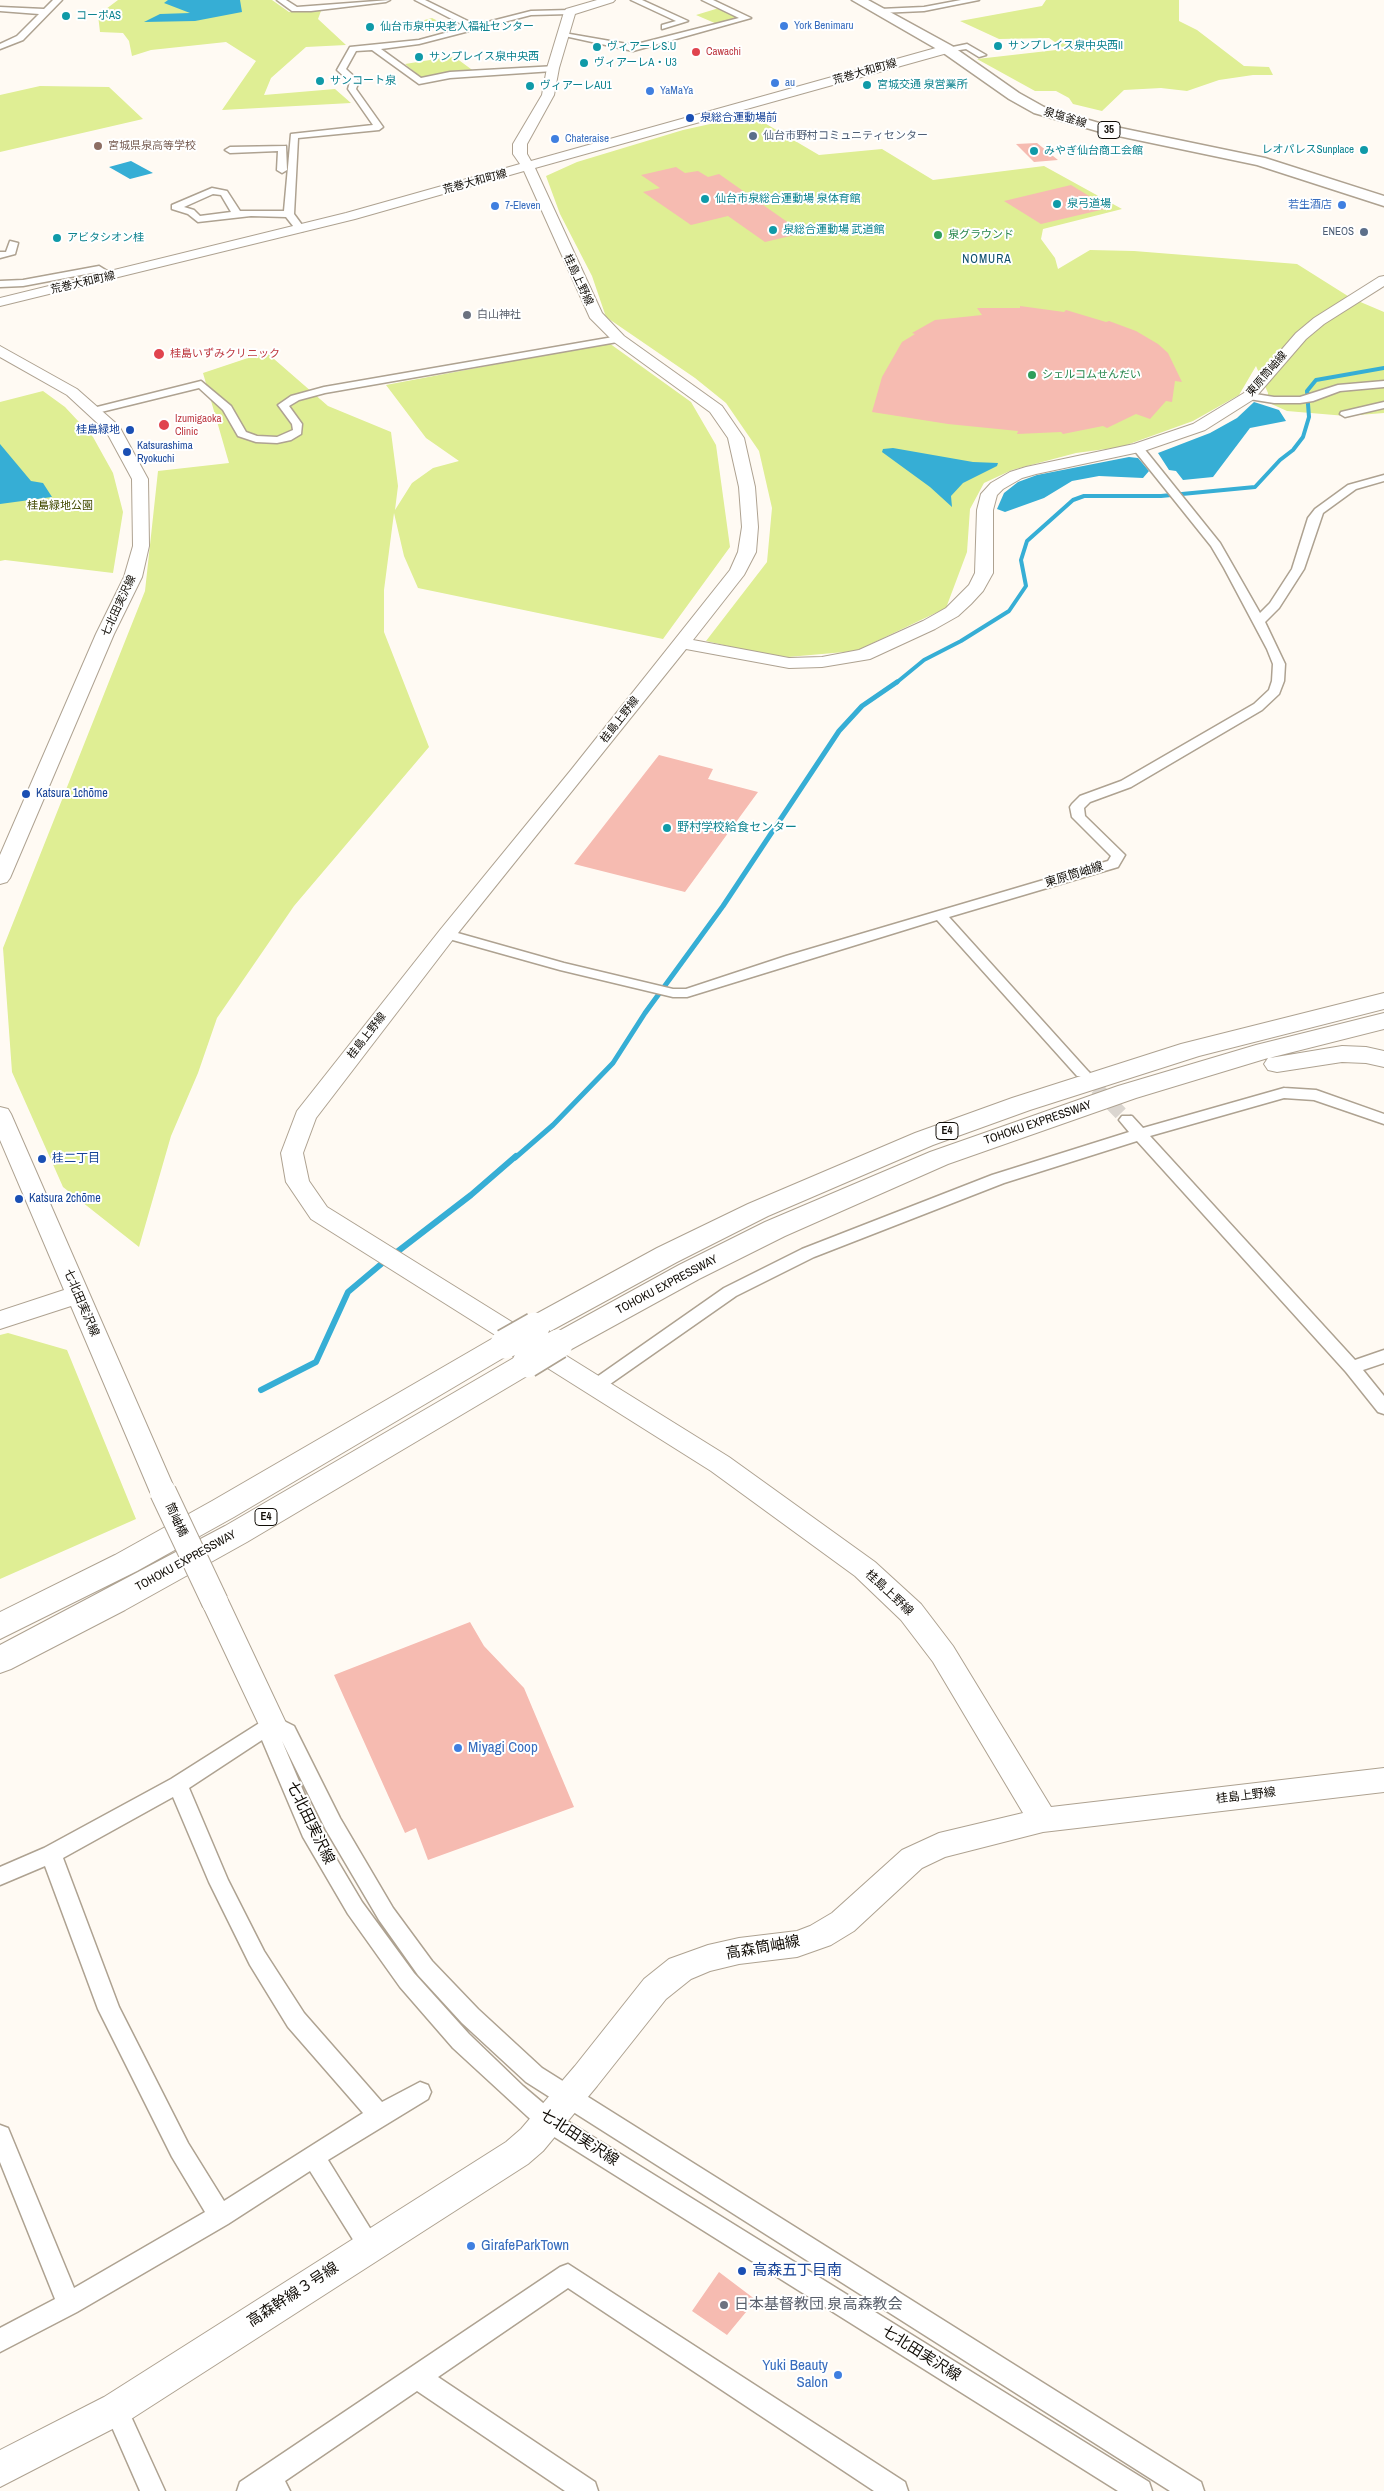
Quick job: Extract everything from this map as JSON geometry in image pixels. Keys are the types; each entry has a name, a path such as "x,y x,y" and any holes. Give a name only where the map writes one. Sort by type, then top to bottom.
{"highway":[{"name":"TOHOKU EXPRESSWAY","path":"0,1626 126,1563 223,1509 535,1327 667,1255 750,1214 924,1139 1039,1098 1190,1050 1384,1000"},
{"name":"TOHOKU EXPRESSWAY","path":"0,1660 236,1534 558,1344 689,1272 775,1228 930,1162 1036,1122 1228,1061 1384,1022"},
{"path":"1036,1122 1096,1113 1222,1076 1277,1064 1342,1054 1378,1055"}],"main road":[{"name":"泉塩釜線","path":"858,0 947,49 1014,96 1052,115 1104,129 1260,161 1384,201"}],"street":[{"path":"0,47 20,38 58,0"},
{"path":"281,0 295,8 310,9 386,0"},
{"path":"419,0 476,28"},
{"path":"300,229 289,214 294,136 379,128 352,88 355,81 341,70 353,49 419,42 531,13 570,12 609,0"},
{"path":"634,0 684,21 664,27"},
{"path":"564,35 633,48 747,18 706,0"},
{"path":"880,11 924,9 975,0"},
{"path":"0,9 46,12"},
{"name":"桂島上野線","path":"570,12 553,68 548,94 520,144 520,154 538,188 595,315 619,339 716,409 736,438 742,462 750,527 747,552 738,571 682,643 447,934 305,1116 292,1153 298,1182 318,1214 374,1250 402,1265 598,1385 736,1476 864,1569 910,1612 943,1654 1043,1820 1384,1780"},
{"path":"597,41 614,36"},
{"path":"947,49 967,46 972,47 982,55"},
{"path":"374,47 419,81 450,75 553,68"},
{"name":"荒巻大和町線","path":"0,302 300,229 947,49"},
{"path":"230,150 283,148 282,183 291,182"},
{"path":"238,214 224,194 212,191 176,207 191,212 198,219 238,214 289,214"},
{"path":"0,255 10,254 13,243"},
{"path":"0,284 99,269 109,276"},
{"name":"東原筒岫線","path":"682,643 754,658 789,663 844,659 885,647 952,612 977,587 984,572 986,555 986,501 996,486 1016,475 1032,470 1138,448 1199,427 1228,412 1248,396 1301,336 1319,320 1384,280"},
{"path":"92,411 201,384 226,408 242,434 256,439 277,440 296,434 298,430 297,424 283,405 294,398 324,390 619,339"},
{"name":"七北田実沢線","path":"0,350 72,392 113,429 140,479 141,546 134,577 105,634 6,851 0,878"},
{"path":"1248,396 1274,400 1305,399 1338,388 1384,384"},
{"path":"1345,414 1384,406"},
{"name":"東原筒岫線","path":"447,934 560,966 673,993 687,993 791,959 1113,864 1118,855 1079,818 1077,806 1085,799 1126,784 1269,698 1278,681 1279,664 1259,622 1216,545 1138,448"},
{"path":"1259,622 1275,605 1298,569 1314,518 1319,511 1352,487 1384,478"},
{"path":"941,916 1082,1073"},
{"path":"598,1385 730,1292 808,1254 998,1179 1227,1108 1284,1094 1316,1094 1384,1119"},
{"name":"七北田実沢線","path":"0,1114 163,1492"},
{"path":"1127,1120 1352,1368 1384,1408"},
{"path":"0,1320 78,1295"},
{"path":"1352,1368 1384,1356"},
{"name":"筒岫橋","path":"163,1492 215,1602"},
{"name":"七北田実沢線","path":"215,1602 272,1723 272,1742 312,1836 355,1908 407,1980 461,2041 515,2093 558,2109 1140,2491"},
{"path":"0,1876 51,1854 178,1785 272,1723 287,1732 333,1824 386,1914 425,1968 470,2016 534,2075 558,2109 1192,2491"},
{"path":"178,1785 219,1882 256,1958 296,2020 379,2115"},
{"name":"高森筒岫線","path":"558,2109 655,1989 680,1969 708,1958 739,1951 797,1944 820,1936 843,1922 892,1875 912,1859 940,1846 1043,1820"},
{"path":"51,1854 109,2009 180,2150 220,2216"},
{"path":"0,2340 69,2304 220,2216 379,2115 420,2092"},
{"name":"高森幹線３号線","path":"0,2469 116,2408 517,2153 558,2109"},
{"path":"0,2135 69,2304"},
{"path":"313,2157 370,2246"},
{"path":"264,2488 417,2377 568,2275 896,2491"},
{"path":"417,2377 586,2491"},
{"path":"116,2408 153,2491"}],"green space":[{"path":"118,0 272,0 289,12 321,11 318,19 346,45 306,47 271,78 264,95 335,89 351,103 222,110 256,61 226,42 151,50 132,56 129,41 123,33 100,32 98,15"},
{"path":"1046,0 1179,0 1179,21 1197,30 1244,66 1269,67 1273,75 1253,75 1219,80 1187,91 1161,88 1124,90 1102,111 1073,104 1069,98 1056,91 1035,91 977,59 1065,49 1049,38 999,39 960,21 1042,6"},
{"path":"719,8 737,15 736,18 717,24 696,15"},
{"path":"432,18 446,25 421,32 406,25"},
{"path":"449,57 456,58 475,72 422,78 405,64"},
{"path":"40,86 109,87 143,119 0,152 0,95"},
{"path":"751,115 819,155 882,149 933,180 1044,166 1122,209 1043,229 1041,239 1055,258 1058,269 1090,250 1134,251 1297,264 1351,298 1384,312 1384,413 1346,416 1287,411 1267,402 1268,393 1256,366 1239,395 1193,421 1121,447 1076,453 1012,470 984,483 970,509 967,552 946,608 856,651 788,657 759,653 706,641 767,562 772,508 759,451 726,403 695,378 606,317 592,276 560,214 546,176 577,162 683,130"},
{"path":"609,343 691,402 716,445 730,547 663,639 418,588 404,556 394,513 384,590 384,632 429,747 294,906 217,1018 198,1073 171,1136 139,1247 63,1187 12,1072 3,948 145,591 158,471 229,463 203,373 266,352 328,406 391,432 398,486 395,510 412,483 433,468 459,461 426,438 386,385"},
{"name":"桂島緑地公園","path":"43,391 65,407 93,437 113,473 123,512 113,573 5,560 0,561 0,402"},
{"path":"8,1333 67,1350 136,1519 0,1579 0,1335"}],"water":[{"path":"168,0 240,0 242,12 195,21 144,22 160,14 190,13 164,3"},
{"path":"131,161 153,173 130,179 109,167"},
{"path":"1254,402 1279,410 1286,421 1250,428 1213,477 1183,480 1176,471 1169,470 1158,453 1210,433 1237,418"},
{"path":"0,444 31,481 43,483 52,497 0,504"},
{"path":"893,448 973,462 998,463 997,466 963,483 951,496 952,507 930,487 882,452 883,449"},
{"path":"1129,457 1138,458 1149,471 1143,478 1099,476 1072,481 1044,498 1005,512 997,509 1004,493 1018,482 1037,475"}],"building":[{"name":"みやぎ仙台商工会館","path":"1037,143 1058,160 1034,162 1016,144"},
{"name":"仙台市泉総合運動場 泉体育館","path":"676,167 685,173 698,171 708,177 719,174 803,233 765,242 728,216 691,225 643,192 660,188 641,175"},
{"name":"泉弓道場","path":"1071,185 1109,208 1041,224 1004,201"},
{"name":"シェルコムせんだい","path":"1020,306 1064,312 1066,310 1106,322 1109,321 1136,331 1158,344 1168,353 1182,382 1175,381 1172,402 1166,401 1150,419 1136,414 1107,428 1103,426 1063,434 1061,432 1017,434 1018,431 948,424 872,412 882,377 902,342 915,334 912,333 935,320 982,315 977,308 1020,308"},
{"name":"野村学校給食センター","path":"659,755 713,769 708,779 758,792 685,892 574,864"},
{"name":"Miyagi Coop","path":"470,1622 484,1646 524,1688 574,1807 428,1860 416,1828 405,1833 334,1675"},
{"name":"日本基督教団 泉高森教会","path":"719,2272 756,2300 727,2335 692,2311"}],"waterway":[{"path":"896,683 924,660 961,641 1009,611 1026,586 1021,560 1027,541 1073,500 1084,496 1161,496 1255,487 1280,460 1293,450 1303,437 1309,417 1307,391 1316,380 1384,368"},
{"path":"515,1158 553,1125 613,1063 645,1013 723,906 839,731 862,706 897,682"},
{"path":"393,1255 471,1195 516,1156"},
{"path":"261,1390 316,1362 348,1292 386,1260"}],"tunnel":[{"path":"1082,1073 1127,1120"}],"place":[{"name":"コーポAS","path":"66,16"},
{"name":"York Benimaru","path":"784,26"},
{"name":"仙台市泉中央老人福祉センター","path":"370,27"},
{"name":"サンプレイス泉中央西II","path":"998,46"},
{"name":"ヴィアーレS.U","path":"597,47"},
{"name":"Cawachi","path":"696,52"},
{"name":"サンプレイス泉中央西","path":"419,57"},
{"name":"ヴィアーレA・U3","path":"584,63"},
{"name":"サンコート泉","path":"320,81"},
{"name":"au","path":"775,83"},
{"name":"宮城交通 泉営業所","path":"867,85"},
{"name":"ヴィアーレAU1","path":"530,86"},
{"name":"YaMaYa","path":"650,91"},
{"name":"泉総合運動場前","path":"690,118"},
{"name":"仙台市野村コミュニティセンター","path":"753,136"},
{"name":"Chateraise","path":"555,139"},
{"name":"宮城県泉高等学校","path":"98,146"},
{"name":"レオパレスSunplace","path":"1364,150"},
{"name":"みやぎ仙台商工会館","path":"1034,151"},
{"name":"仙台市泉総合運動場 泉体育館","path":"705,199"},
{"name":"泉弓道場","path":"1057,204"},
{"name":"若生酒店","path":"1342,205"},
{"name":"7-Eleven","path":"495,206"},
{"name":"泉総合運動場 武道館","path":"773,230"},
{"name":"ENEOS","path":"1364,232"},
{"name":"泉グラウンド","path":"938,235"},
{"name":"アビタシオン桂","path":"57,238"},
{"name":"白山神社","path":"467,315"},
{"name":"桂島いずみクリニック","path":"159,354"},
{"name":"シェルコムせんだい","path":"1032,375"},
{"name":"Izumigaoka Clinic","path":"164,425"},
{"name":"桂島緑地","path":"130,430"},
{"name":"Katsurashima Ryokuchi","path":"127,452"},
{"name":"Katsura 1chōme","path":"26,794"},
{"name":"野村学校給食センター","path":"667,828"},
{"name":"桂二丁目","path":"42,1159"},
{"name":"Katsura 2chōme","path":"19,1199"},
{"name":"Miyagi Coop","path":"458,1748"},
{"name":"GirafeParkTown","path":"471,2246"},
{"name":"高森五丁目南","path":"742,2271"},
{"name":"日本基督教団 泉高森教会","path":"724,2305"},
{"name":"Yuki Beauty Salon","path":"838,2375"}],"district":[{"name":"NOMURA","path":"987,260"}]}
